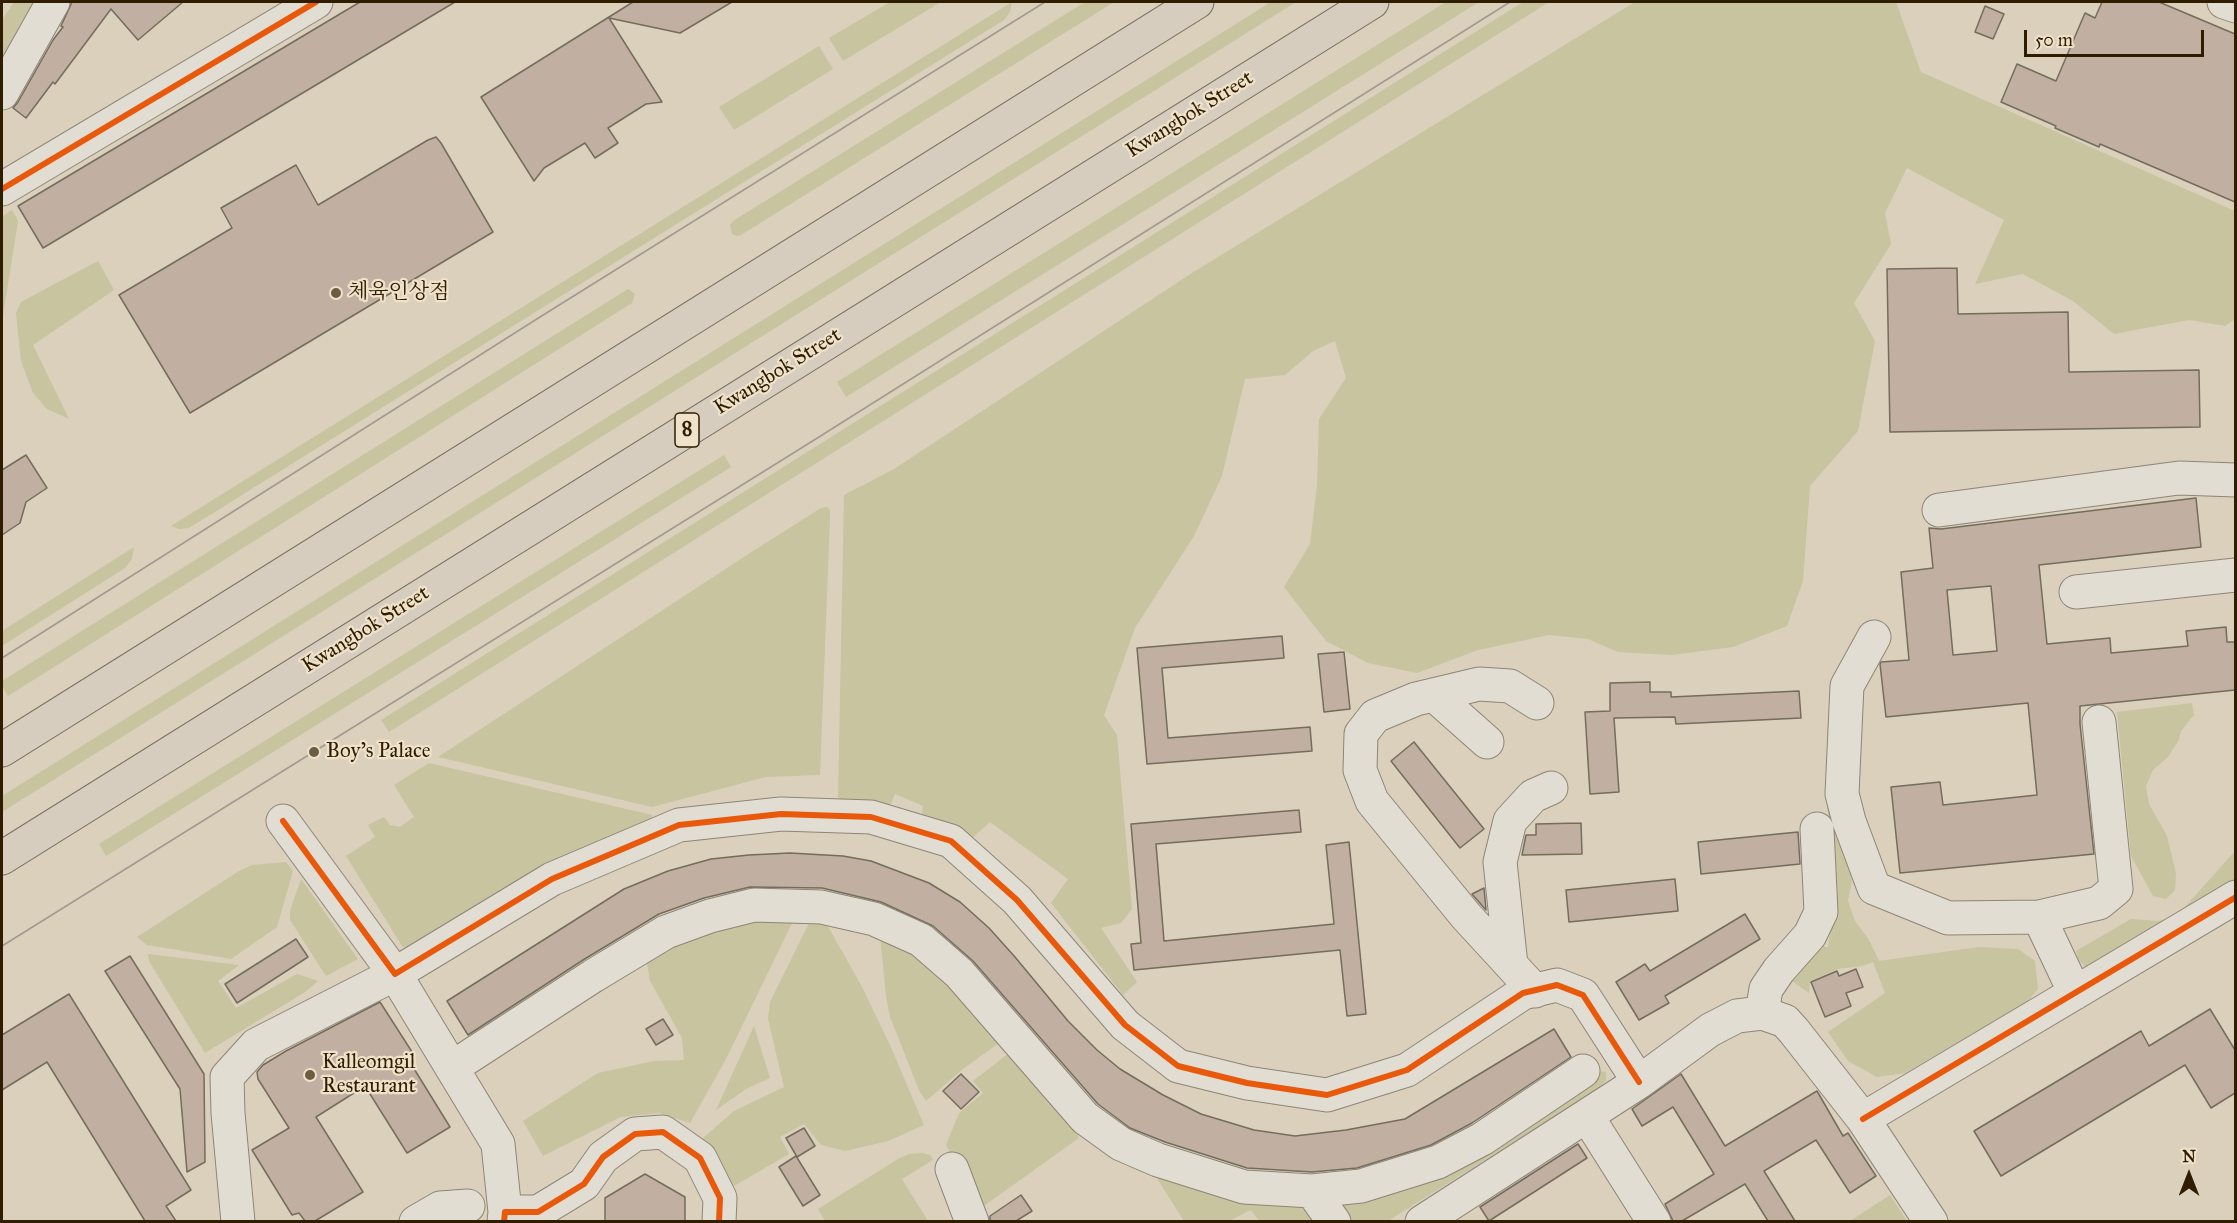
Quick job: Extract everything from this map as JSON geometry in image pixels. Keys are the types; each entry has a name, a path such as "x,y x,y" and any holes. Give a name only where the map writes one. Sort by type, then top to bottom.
{"highway":[{"path":"2,750 1197,2"},
{"name":"Kwangbok Street","path":"2,858 1372,2"}],"street":[{"path":"2,93 53,2"},
{"path":"2,189 316,2"},
{"path":"2224,2 2235,6"},
{"path":"1939,510 2179,478 2235,480"},
{"path":"2076,592 2235,575"},
{"path":"1874,637 1846,686 1842,794 1849,821 1874,888 1948,918 2039,917 2099,903 2116,889 2099,722"},
{"path":"1535,991 1466,916 1372,801 1360,770 1361,734 1375,716 1416,699 1479,684 1510,686 1537,703"},
{"path":"1434,695 1487,742"},
{"path":"1511,965 1500,862 1510,822 1533,796 1551,788"},
{"path":"238,1221 227,1077 256,1045 395,974 552,879 679,825 781,814 871,818 951,841 1017,900 1125,1025 1178,1066 1247,1083 1327,1095 1407,1070 1522,993 1557,985 1583,995 1639,1082"},
{"path":"283,821 395,974 498,1144 504,1217 538,1212 584,1184 603,1157 635,1134 663,1132 700,1158 720,1198 719,1221"},
{"path":"1762,1013 1766,989 1779,970 1810,935 1821,912 1817,830"},
{"path":"1863,1119 2235,897"},
{"path":"453,1067 666,932 710,916 754,905 821,907 874,919 921,940 959,973 1085,1118 1120,1144 1158,1161 1244,1187 1312,1191 1361,1186 1438,1162 1482,1139 1583,1071"},
{"path":"2039,917 2075,993"},
{"path":"1422,1221 1639,1082 1710,1030 1737,1016 1762,1013 1785,1021 1863,1119 1931,1221"},
{"path":"1587,1116 1654,1221"},
{"path":"951,1169 972,1221"},
{"path":"1312,1191 1334,1221"},
{"path":"416,1221 440,1208 468,1206"}],"shaded area":[{"path":"14,2 34,2 2,65 2,20"},
{"path":"890,2 941,2 843,61 829,38"},
{"path":"1012,2 1010,12 1004,20 189,528 179,529 171,526"},
{"path":"1085,2 1114,2 741,235 732,234 730,225 733,221"},
{"path":"1271,2 1296,2 2,812 2,796"},
{"path":"1446,2 1479,2 846,397 837,382"},
{"path":"1523,2 1549,2 389,732 381,720"},
{"path":"1635,2 1896,2 1921,72 2235,211 2235,319 2225,326 2189,320 2114,334 2073,301 2023,274 1975,284 2004,220 1907,168 1885,213 1891,244 1854,303 1875,341 1858,431 1810,486 1803,581 1787,626 1733,647 1672,655 1618,652 1588,639 1549,635 1478,650 1417,673 1368,663 1326,641 1284,587 1310,544 1317,485 1319,419 1346,378 1335,341 1313,351 1285,375 1245,379 1222,476 1194,536 1135,628 1104,715 1117,735 1132,909 1121,923 1101,928 1137,982 1123,995 1051,903 1068,879 990,822 969,841 921,821 923,806 895,794 890,806 838,799 844,495 894,469 1195,271"},
{"path":"819,46 833,69 734,130 719,107"},
{"path":"12,210 18,221 2,322 2,217"},
{"path":"98,261 114,290 33,345 69,419 47,409 33,393 21,361 16,313 21,302"},
{"path":"628,289 635,294 632,303 8,696 2,686 2,681"},
{"path":"724,455 731,467 106,856 99,844"},
{"path":"827,507 830,510 830,520 820,775 766,777 652,807 438,757 750,553 821,508"},
{"path":"134,547 132,559 125,568 2,646 2,631"},
{"path":"2192,703 2194,715 2181,731 2179,740 2168,757 2153,770 2146,786 2149,804 2167,836 2176,873 2175,890 2166,899 2153,896 2131,856 2117,712"},
{"path":"429,763 652,815 651,825 417,953 402,946 346,856 375,837 368,825 384,817 390,825 400,827 414,817 394,785"},
{"path":"1827,807 1834,807 1848,851 1852,881 1848,901 1855,921 1869,940 1879,961 1979,947 2018,949 2035,961 2038,989 2027,1002 1905,1073 1877,1077 1848,1061 1828,1032 1885,993 1873,962 1838,969 1810,981 1809,993 1785,976 1817,942 1828,948 1838,892"},
{"path":"2235,851 2235,886 2087,969 2078,959 2076,951 2131,919 2157,921 2175,918"},
{"path":"286,862 293,871 277,927 231,959 147,945 137,937 239,871 252,865"},
{"path":"301,879 358,959 326,976 290,920 290,911"},
{"path":"796,915 726,1059 690,1123 660,1113 621,1117 543,1156 523,1121 598,1073 654,1061 684,1060 682,1038 650,981 646,957 752,918"},
{"path":"809,923 826,923 861,985 890,1045 924,1125 888,1141 845,1151 821,1145 804,1124 780,1137 789,1154 734,1186 702,1139 734,1111 784,1087 768,1019 770,1002"},
{"path":"880,935 935,964 1003,1040 963,1069 926,1101 919,1090 890,1017"},
{"path":"148,954 239,965 218,981 236,1008 297,974 318,981 305,992 205,1053 149,961"},
{"path":"754,1026 770,1078 746,1089 716,1110"},
{"path":"1009,1053 1071,1123 1079,1138 981,1208 946,1145 959,1113 983,1093 973,1081"},
{"path":"1596,1071 1606,1072 1606,1080 1599,1088 1388,1221 1344,1221 1328,1198"},
{"path":"909,1154 930,1155 933,1160 902,1179 928,1221 825,1221 818,1209 898,1159"},
{"path":"1153,1172 1303,1199 1320,1221 1259,1221 1251,1210 1229,1221 1184,1221"},
{"path":"1890,1195 1907,1221 1850,1221"}],"building":[{"path":"72,2 183,2 138,40 111,9 55,84 53,82 26,118 13,108 63,27 61,26"},
{"path":"360,2 455,2 43,248 18,206"},
{"path":"633,2 732,2 680,33 609,18 662,102 646,104 608,128 618,143 595,158 585,143 544,168 534,181 481,97"},
{"path":"2102,2 2159,2 2235,34 2235,202 2100,144 2099,147 2001,102 2017,64 2056,81 2085,13 2095,18"},
{"path":"1985,6 2004,14 1993,39 1975,32"},
{"path":"436,137 493,232 190,413 119,295 232,228 221,208 296,165 318,205"},
{"path":"1957,268 1958,314 2068,312 2069,372 2199,370 2200,427 1890,432 1887,269"},
{"path":"26,455 47,488 26,502 20,523 2,535 2,470"},
{"path":"2196,498 2201,547 2039,565 2047,644 2110,638 2111,653 2188,646 2186,631 2226,627 2227,642 2235,642 2235,690 2080,706 2094,854 1900,873 1891,787 1940,782 1943,805 2037,795 2028,703 1886,717 1880,664 1881,662 1909,660 1901,572 1933,568 1929,528 1941,529","holes":["1991,586 1997,651 1953,655 1947,590"]},
{"path":"1282,636 1284,658 1162,668 1168,738 1310,727 1312,751 1147,764 1137,648"},
{"path":"1344,652 1350,709 1324,712 1318,654"},
{"path":"1650,682 1650,692 1671,692 1671,697 1799,691 1801,718 1676,724 1675,717 1614,718 1619,792 1590,794 1585,712 1610,711 1610,683"},
{"path":"1414,742 1484,829 1460,848 1391,761"},
{"path":"1299,810 1301,832 1156,844 1164,941 1334,924 1326,845 1349,842 1366,1014 1347,1016 1340,950 1134,970 1131,944 1141,943 1131,824"},
{"path":"1581,823 1582,854 1522,855 1526,835 1536,835 1536,824"},
{"path":"1798,832 1800,864 1701,874 1698,842"},
{"path":"790,853 843,856 871,861 929,883 960,902 989,928 1068,1021 1120,1069 1163,1095 1201,1114 1254,1130 1295,1136 1346,1130 1405,1119 1554,1029 1571,1057 1472,1123 1431,1145 1357,1168 1312,1172 1247,1168 1165,1142 1130,1128 1098,1104 973,961 933,926 881,902 822,888 750,887 704,898 659,914 583,960 468,1035 447,1001 624,889 668,871 711,859"},
{"path":"1675,879 1678,911 1569,922 1566,890"},
{"path":"1484,888 1486,910 1472,894"},
{"path":"1745,914 1760,939 1665,996 1669,1003 1639,1020 1616,982 1645,964 1650,971"},
{"path":"296,939 308,957 237,1003 225,984"},
{"path":"130,956 204,1074 205,1162 187,1172 180,1089 105,971"},
{"path":"1856,969 1863,987 1846,993 1851,1006 1825,1017 1811,982 1837,971 1839,976"},
{"path":"69,994 191,1190 166,1206 176,1221 145,1221 47,1062 2,1090 2,1035"},
{"path":"380,1002 414,1055 408,1059 450,1127 407,1153 365,1086 316,1117 363,1192 315,1221 305,1221 299,1213 292,1215 252,1150 289,1128 258,1079 257,1072 263,1065 286,1051"},
{"path":"2210,1009 2235,1050 2235,1093 2211,1108 2185,1065 2001,1176 1974,1131 2141,1031 2149,1046"},
{"path":"663,1019 673,1035 656,1045 646,1029"},
{"path":"961,1074 979,1092 961,1109 943,1091"},
{"path":"1681,1074 1725,1146 1817,1091 1843,1136 1848,1133 1876,1176 1850,1193 1816,1140 1764,1171 1795,1221 1768,1221 1745,1184 1682,1221 1673,1221 1665,1204 1714,1174 1673,1107 1642,1126 1632,1109"},
{"path":"804,1128 815,1146 797,1157 786,1138"},
{"path":"1578,1144 1587,1158 1489,1221 1480,1207"},
{"path":"796,1156 820,1195 803,1206 779,1167"},
{"path":"645,1174 685,1197 685,1221 605,1221 605,1198"},
{"path":"1021,1195 1032,1211 1016,1221 990,1221 990,1216"}],"tram line":[{"path":"2,658 540,317 1045,2"},
{"path":"2,946 811,442 1510,2"}],"cycle path":[{"path":"2,189 316,2"},
{"path":"283,821 395,974 552,879 679,825 781,814 871,817 951,841 1017,900 1125,1025 1178,1066 1247,1083 1327,1095 1407,1070 1523,993 1557,985 1583,995 1639,1082"},
{"path":"1863,1119 2236,897"},
{"path":"504,1222 505,1212 538,1212 584,1184 603,1157 635,1134 663,1132 700,1158 720,1198 719,1222"}],"place":[{"name":"체육인상점","path":"336,293"},
{"name":"Boy's Palace","path":"314,752"},
{"name":"Kalleomgil Restaurant","path":"310,1075"}]}
